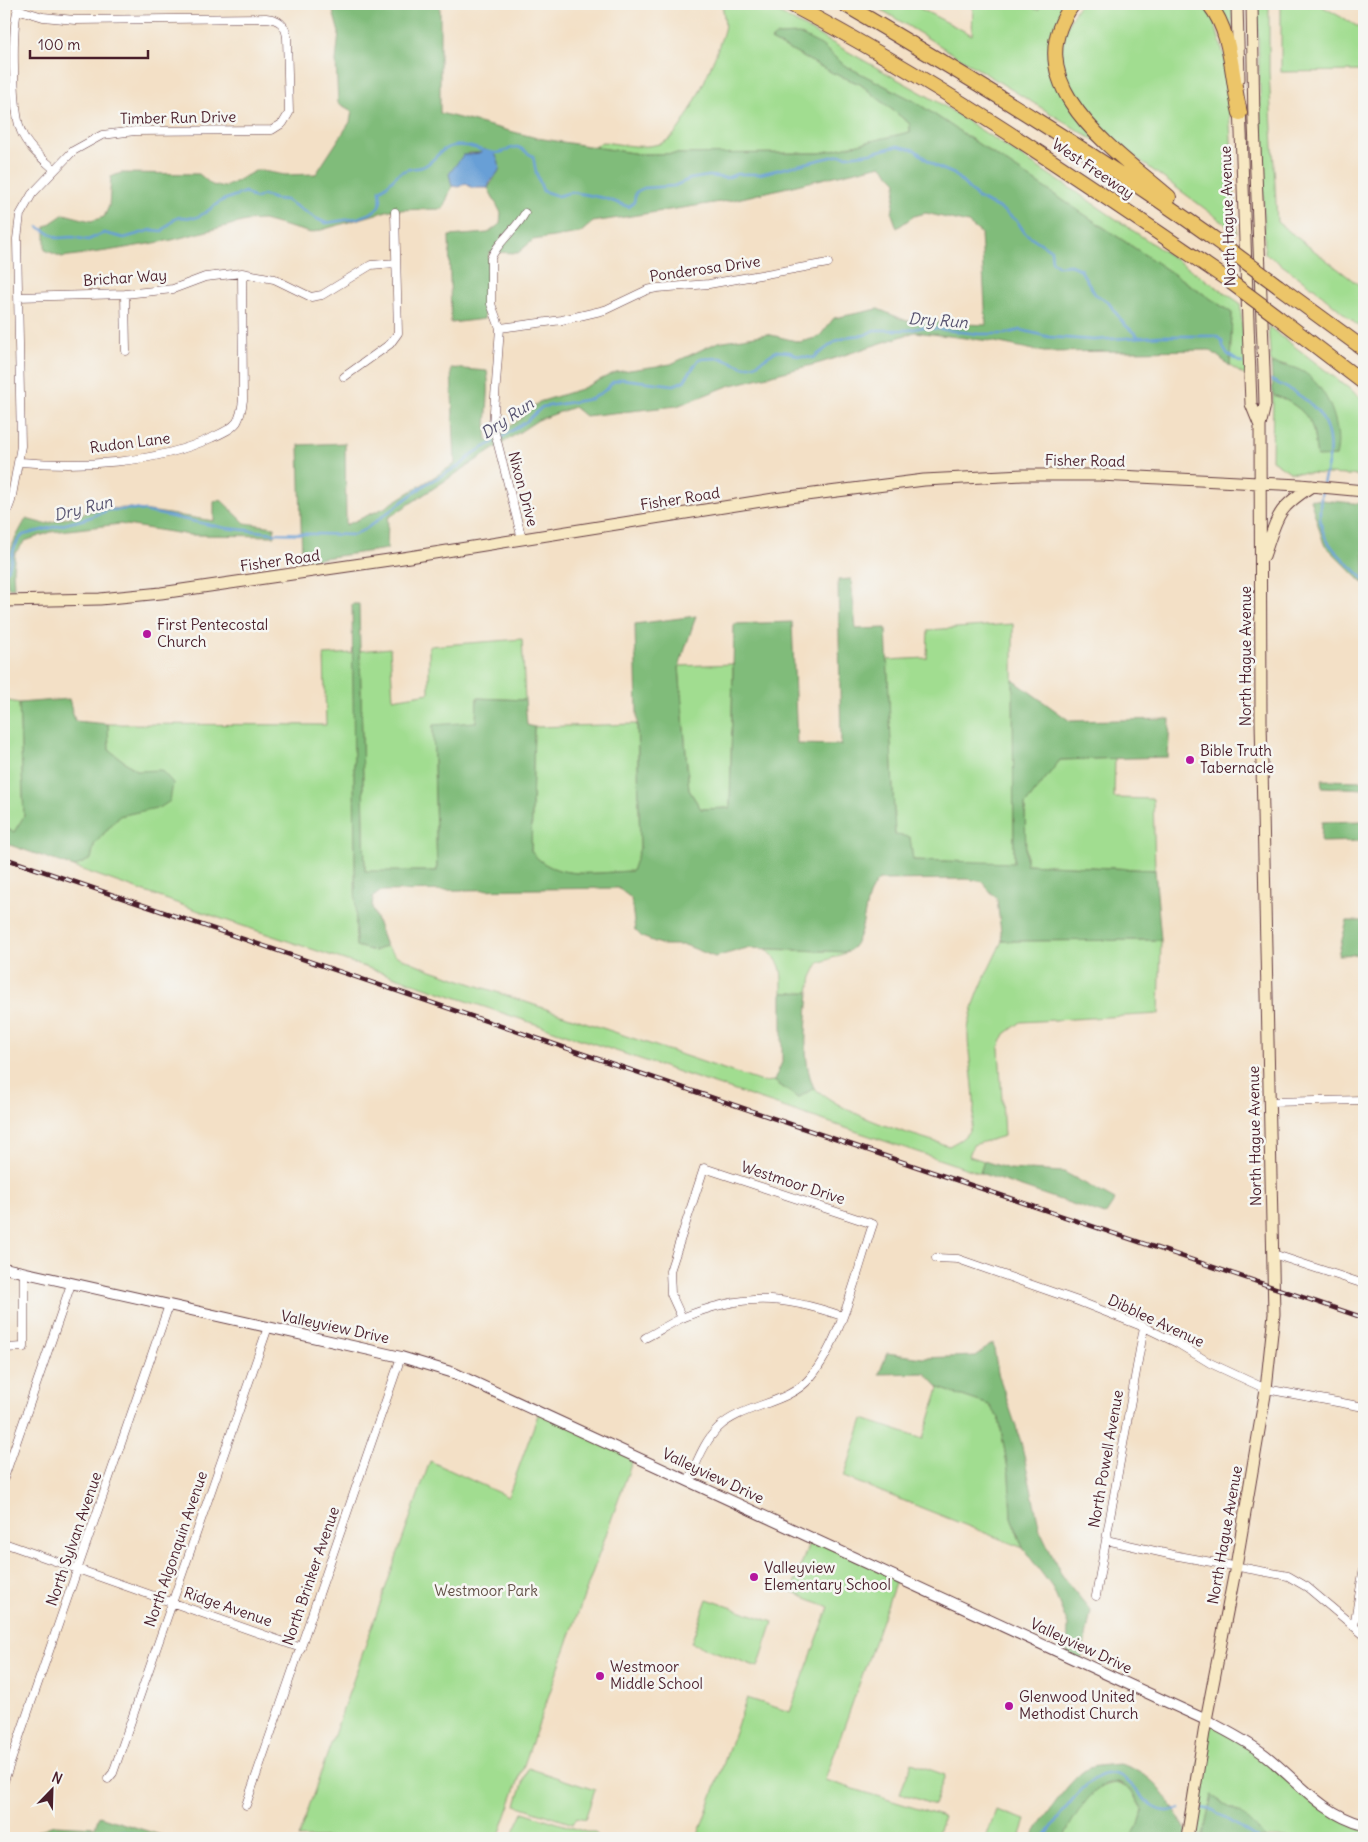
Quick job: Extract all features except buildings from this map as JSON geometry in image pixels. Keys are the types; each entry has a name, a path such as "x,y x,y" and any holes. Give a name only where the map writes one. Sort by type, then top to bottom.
{"highway":[{"name":"West Freeway","path":"790,4 919,78 1032,148 1228,280 1364,384"},
{"name":"West Freeway","path":"844,4 1044,124 1152,194 1364,349"},
{"path":"1073,4 1062,24 1055,52 1058,76 1063,88 1075,109 1090,127 1172,200 1197,227"},
{"path":"1209,4 1219,20 1229,49 1233,87 1240,113"}],"main road":[{"name":"North Hague Avenue","path":"1237,4 1251,404 1260,426"},
{"name":"North Hague Avenue","path":"1187,1838 1206,1720 1236,1566 1273,1337 1273,1254 1261,731 1260,426 1265,404 1252,4"},
{"name":"Fisher Road","path":"4,601 100,599 161,593 774,499 924,480 1023,475 1100,475 1332,487 1364,491"},
{"path":"1261,566 1280,511 1288,502 1312,486"}],"street":[{"name":"Timber Run Drive","path":"4,520 11,501 20,462 16,240 20,215 32,194 73,151 102,135 135,131 272,130 282,123 289,113 286,28 277,20 266,18 76,20 43,17 18,6"},
{"path":"18,6 15,34 18,121 26,141 54,169"},
{"path":"344,377 390,344 398,333 394,212"},
{"path":"500,328 491,304 491,258 493,252 518,226 525,213"},
{"name":"Brichar Way","path":"18,297 125,294 173,289 205,277 242,273 274,279 311,298 322,296 371,265 396,263"},
{"name":"Ponderosa Drive","path":"500,328 562,320 605,310 647,290 657,288 709,284 828,263"},
{"name":"Rudon Lane","path":"20,462 66,465 171,454 226,431 236,423 242,412 243,400 242,273"},
{"path":"125,294 126,351"},
{"name":"Nixon Drive","path":"500,328 492,415 496,441 511,489 522,539"},
{"path":"1269,1102 1364,1100"},
{"name":"Westmoor Drive","path":"682,1318 671,1294 670,1271 704,1168 873,1224 842,1316"},
{"path":"1273,1254 1364,1284"},
{"name":"Dibblee Avenue","path":"936,1258 958,1260 1078,1301 1144,1327 1218,1367 1266,1389 1364,1406"},
{"name":"Valleyview Drive","path":"4,1268 401,1357 454,1373 1206,1720 1239,1737 1265,1755 1328,1809 1364,1825"},
{"path":"4,1348 24,1347 24,1272"},
{"path":"4,1478 71,1284"},
{"path":"645,1338 682,1318 722,1304 763,1300 803,1304 842,1316 829,1349 810,1378 798,1389 736,1416 718,1428 704,1446 688,1481"},
{"name":"North Sylvan Avenue","path":"4,1781 169,1305"},
{"name":"North Algonquin Avenue","path":"108,1779 113,1773 268,1327"},
{"name":"North Powell Avenue","path":"1096,1596 1144,1327"},
{"name":"North Brinker Avenue","path":"246,1805 401,1357"},
{"path":"1106,1540 1173,1555 1278,1573 1298,1581 1364,1635"},
{"name":"Ridge Avenue","path":"4,1543 301,1648"},
{"path":"1354,1626 1364,1568"}],"green space":[{"path":"331,4 440,4 440,113 537,138 639,154 820,153 910,132 910,124 860,84 833,73 771,40 777,35 799,34 821,45 844,65 914,101 1232,313 1230,366 1210,350 1044,352 990,341 915,332 820,363 728,386 677,406 585,416 574,407 538,420 388,518 387,549 302,561 299,445 345,443 346,525 384,508 455,464 451,368 487,371 487,441 519,420 539,402 581,389 616,372 671,364 718,342 767,334 800,342 819,337 834,318 878,309 907,321 986,325 981,233 968,223 926,213 914,216 897,228 892,214 897,182 881,165 733,200 593,222 580,233 533,240 518,253 489,252 484,319 451,323 449,236 488,233 500,224 501,213 488,188 500,169 480,153 469,153 449,174 452,186 443,209 390,210 311,233 263,220 246,221 172,240 107,251 62,257 45,250 45,227 64,214 91,221 104,217 109,206 111,177 121,173 199,174 212,185 225,187 257,170 285,175 316,174 350,122 352,111 338,103 336,61 339,33"},
{"path":"722,4 763,4 938,102 1079,194 1240,303 1247,377 1230,366 1232,313 914,101 844,65 821,45 771,40 833,73 860,84 910,124 910,132 820,153 639,154 594,147 602,142 651,146 666,141 674,135 692,108 721,41 725,24"},
{"path":"872,4 911,4 972,35 973,4 1025,4 1038,10 1042,4 1067,4 1052,62 1097,142"},
{"path":"1080,4 1203,4 1213,18 1226,62 1237,233 1112,138 1093,120 1077,100 1066,79 1062,56 1066,31"},
{"path":"1214,4 1232,4 1233,40"},
{"path":"1257,4 1269,4 1269,72 1277,222 1364,289 1364,331 1314,288 1265,253"},
{"path":"1281,4 1318,4 1364,30 1364,71 1281,72"},
{"path":"1268,326 1364,400 1364,476 1290,472 1272,460 1273,395 1295,406 1308,419 1313,432 1317,456 1336,456 1288,365 1271,364"},
{"path":"1271,364 1288,366 1305,373 1321,389 1336,422 1338,445 1336,456 1317,457 1313,432 1308,419 1295,406 1273,395"},
{"path":"220,499 245,523 274,527 275,536 190,535 120,524 51,532 25,541 15,553 13,569 14,588 8,587 7,568 10,551 26,519 45,524 98,509 130,508 214,521 214,502"},
{"path":"1310,499 1364,504 1364,584 1324,544"},
{"path":"851,579 856,629 886,628 895,835 910,837 913,860 1014,863 1013,680 1070,721 1170,719 1168,757 1060,760 1025,805 1026,864 1155,870 1161,940 1002,941 997,899 981,881 967,879 879,880 869,896 859,936 855,945 848,952 747,948 715,957 685,945 663,945 642,937 635,930 631,898 618,888 381,891 373,897 372,907 386,946 374,951 356,946 352,604 359,604 365,871 437,871 433,725 476,722 477,698 525,700 527,725 534,727 531,851 541,861 564,871 605,873 632,871 640,848 635,624 696,616 679,667 689,790 701,809 730,808 734,624 792,622 797,744 841,745 838,580"},
{"path":"1013,624 1014,864 913,860 895,835 887,660 927,658 928,630"},
{"path":"522,639 525,700 477,698 476,722 433,726 437,871 365,872 360,651 390,648 393,699 429,693 429,646"},
{"path":"353,653 356,946 374,951 386,946 397,956 431,970 762,1082 774,1081 798,1098 814,1088 829,1099 861,1116 949,1146 965,1136 971,1127 974,1114 974,1099 968,1035 969,1023 979,991 1002,941 1161,940 1159,1014 1021,1022 1005,1034 999,1047 1004,1136 973,1145 969,1156 984,1161 980,1173 222,919 74,867 91,859 94,845 119,816 136,812 137,771 109,750 108,724 326,725 324,655"},
{"path":"733,664 730,808 701,809 689,790 679,666"},
{"path":"69,699 75,721 108,724 109,750 137,771 161,770 173,783 170,801 161,807 119,816 94,845 91,859 74,867 4,843 4,828 14,832 24,816 19,703"},
{"path":"4,700 19,703 24,817 14,832 4,828"},
{"path":"637,724 640,848 633,871 578,873 552,868 541,861 531,852 534,727"},
{"path":"1115,758 1114,798 1153,799 1155,870 1026,864 1025,805 1060,760"},
{"path":"1321,780 1364,781 1364,789 1322,787"},
{"path":"1364,821 1364,841 1321,842 1322,822"},
{"path":"1347,921 1364,921 1364,954 1338,955"},
{"path":"766,949 848,952 819,963 812,977 809,992 782,993 779,963"},
{"path":"809,992 806,1053 807,1065 814,1088 798,1098 774,1081 782,1062 782,993"},
{"path":"984,1161 1009,1169 1064,1172 1115,1200 1105,1215 980,1173"},
{"path":"993,1343 998,1373 1021,1442 1040,1530 1062,1576 1091,1611 1081,1663 1067,1656 1068,1625 1052,1587 1023,1548 1011,1517 1009,1475 999,1418 989,1405 939,1388 925,1373 879,1374 887,1353 923,1358 976,1356"},
{"path":"939,1388 989,1405 999,1418 1009,1475 1011,1517 1023,1548 844,1477 863,1419 923,1439"},
{"name":"Westmoor Park","path":"539,1412 634,1456 498,1838 298,1838 430,1461 508,1497"},
{"path":"811,1538 897,1578 825,1780 944,1817 936,1838 697,1838 747,1698 790,1712 829,1607 791,1592"},
{"path":"707,1599 773,1622 758,1667 691,1643"},
{"path":"1206,1720 1239,1737 1308,1794 1364,1825 1364,1838 1266,1838 1242,1814 1212,1797 1203,1835 1188,1833"},
{"path":"912,1763 945,1775 934,1805 900,1793"},
{"path":"1120,1764 1144,1775 1153,1782 1168,1800 1188,1833 1187,1838 1127,1838 1136,1830 1143,1811 1132,1793 1121,1784 1110,1783 1099,1788 1089,1798 1063,1838 1032,1838 1057,1800 1082,1772 1093,1767"},
{"path":"528,1768 595,1790 585,1819 577,1817 573,1824 516,1805"},
{"path":"1116,1783 1130,1789 1143,1811 1136,1830 1127,1838 1063,1838 1078,1811 1090,1796 1106,1785"},
{"path":"1212,1796 1242,1814 1266,1838 1220,1838 1203,1835"},
{"path":"996,1810 1026,1820 1020,1838 986,1838"},
{"path":"523,1812 586,1832 595,1832 599,1838 511,1838"},
{"path":"99,1816 170,1838 18,1838 54,1825 95,1827"}],"water":[{"path":"483,149 495,154 500,166 498,173 488,188 472,188 465,183 459,187 452,186 449,174 463,155 480,153"}],"waterway":[{"path":"38,227 58,238 72,237 88,240 104,233 124,238 152,230 162,231 175,219 180,217 195,218 221,201 245,192 255,199 263,195 274,199 286,200 326,223 358,218 378,208 381,201 380,190 400,173 408,169 422,167 444,150 459,145 495,153 517,147 533,156 536,172 543,191 558,196 572,192 604,198 629,207 634,202 636,192 644,188 674,186 690,179 709,176 726,178 737,174 760,174 840,155 871,153 898,146 915,150 935,166 954,174 978,198 1001,209 1017,221 1025,233 1051,250 1052,261 1059,266 1070,265 1080,269 1095,294 1108,302 1124,324 1139,337"},
{"path":"4,204 8,206"},
{"name":"Dry Run","path":"499,439 527,421 542,407 591,399 604,391 613,382 622,379 674,385 684,381 699,359 721,358 744,367 755,365 776,351 813,358 836,341 851,336 865,335 874,330 909,330 923,327 978,334 1004,334 1021,330 1049,337 1094,340 1161,336 1216,336 1222,341 1224,350 1242,363"},
{"name":"Dry Run","path":"1271,380 1306,400 1322,418 1327,429 1329,442 1329,461 1323,484"},
{"name":"Dry Run","path":"4,574 10,566 15,546 23,535 85,519 109,510 134,509 225,528 274,533 354,535 367,528 426,484 461,465 474,453 494,442"},
{"name":"Dry Run","path":"1322,490 1320,520 1323,532 1334,550 1364,579"},
{"path":"1044,1838 1083,1788 1098,1777 1110,1773 1120,1776 1129,1782 1145,1800 1155,1807 1166,1811 1179,1809"},
{"path":"1201,1808 1213,1810 1257,1838"},
{"path":"38,1838 92,1830 122,1832 146,1838"}],"railway":[{"path":"4,858 1364,1318"}],"place":[{"name":"First Pentecostal Church","path":"147,634"},
{"name":"Bible Truth Tabernacle","path":"1190,760"},
{"name":"Valleyview Elementary School","path":"754,1577"},
{"name":"Westmoor Middle School","path":"600,1676"},
{"name":"Glenwood United Methodist Church","path":"1009,1706"}]}
